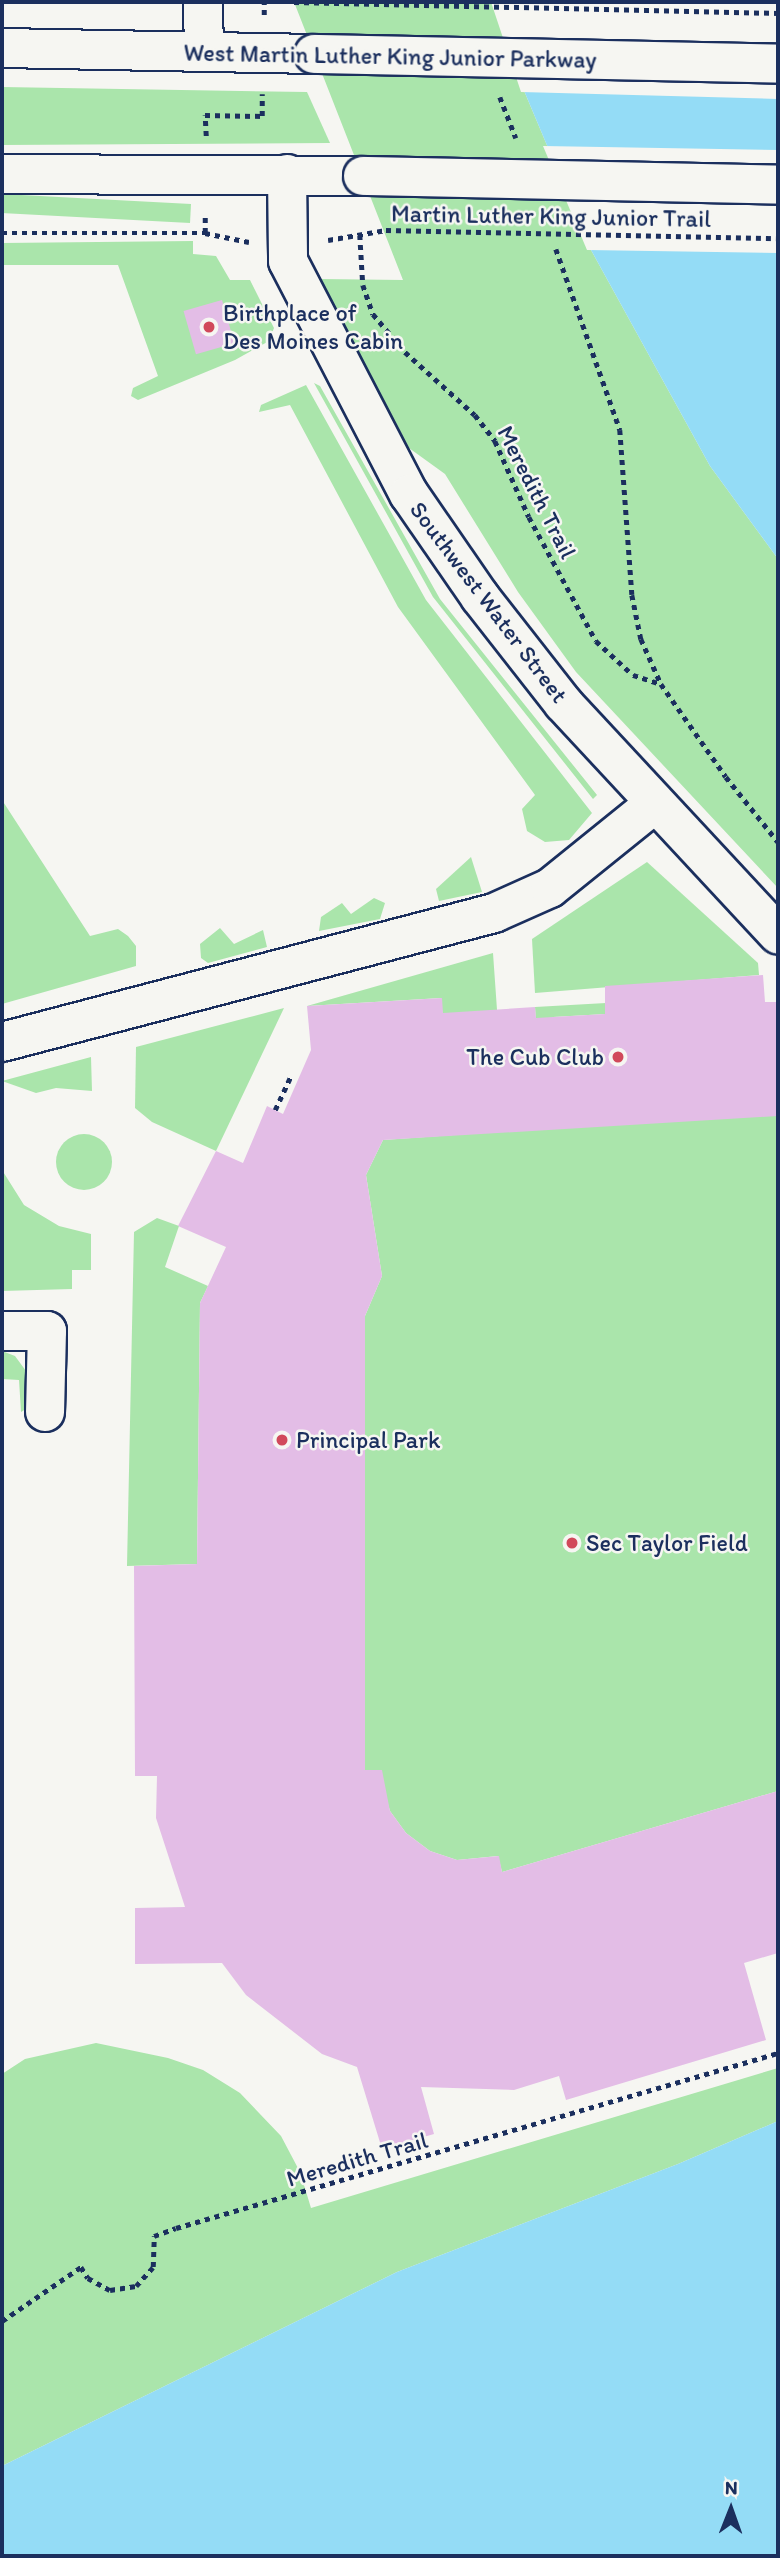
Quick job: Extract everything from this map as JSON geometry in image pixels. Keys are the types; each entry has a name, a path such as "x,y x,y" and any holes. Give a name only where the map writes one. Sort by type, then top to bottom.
{"main road":[{"path":"204,2 204,52"},
{"name":"West Martin Luther King Junior Parkway","path":"2,48 778,64"},
{"path":"2,174 287,174 778,185"},
{"name":"Southwest Water Street","path":"287,174 288,261 409,494 496,618 653,805 778,934"},
{"path":"2,1042 494,914 550,888 653,805"},
{"path":"2,1331 47,1331 45,1412"}],"path":[{"path":"264,2 264,10"},
{"path":"293,2 778,13"},
{"path":"206,144 205,115 262,116 262,91"},
{"path":"498,91 519,145"},
{"path":"205,207 205,233"},
{"name":"Martin Luther King Junior Trail","path":"323,241 386,230 778,237"},
{"path":"2,233 205,233 244,242"},
{"name":"Meredith Trail","path":"360,234 363,285 373,314 405,352 475,415 495,441 529,517 596,641 633,675 661,684"},
{"path":"556,249 620,430 632,595 640,639 661,684 726,778 778,842"},
{"path":"275,1110 291,1075"},
{"name":"Meredith Trail","path":"2,2321 81,2267 88,2278 110,2290 136,2286 153,2267 154,2236 176,2228 778,2053"}],"green space":[{"path":"294,2 494,2 525,93 591,250 710,466 778,559 778,888 576,672 518,592 445,474 409,448 320,279 403,280"},
{"path":"2,87 307,92 330,143 2,145"},
{"path":"2,194 191,204 190,223 2,213"},
{"path":"193,241 193,254 216,256 230,280 250,280 274,328 269,341 235,360 138,400 131,396 133,388 158,376 118,265 2,265 2,243"},
{"path":"314,383 320,386 440,599 597,795 593,799 433,597"},
{"path":"306,385 426,600 592,813 569,840 545,842 527,831 522,809 535,795 398,607 290,405 259,412 261,405"},
{"path":"2,800 90,936 118,929 136,946 136,966 2,1004"},
{"path":"471,857 482,892 439,901 436,889"},
{"path":"647,862 758,963 759,975 535,993 532,939"},
{"path":"374,898 385,903 380,919 319,931 321,917 342,903 351,914"},
{"path":"220,928 234,944 263,930 267,947 208,963 201,958 200,944"},
{"path":"493,953 499,1038 445,1042 441,998 307,1006"},
{"path":"606,1003 606,1014 553,1017 537,1036 535,1007"},
{"path":"284,1008 216,1151 152,1122 135,1108 136,1047"},
{"path":"91,1057 92,1091 56,1088 36,1093 2,1081"},
{"name":"Sec Taylor Field","path":"773,1112 778,1114 778,1791 502,1872 498,1856 457,1860 430,1851 406,1833 390,1811 382,1784 365,1770 365,1316 382,1276 366,1175 383,1140"},
{"path":"84,1134 95,1136 104,1142 110,1151 110,1173 104,1182 95,1188 84,1190 73,1188 64,1182 58,1173 56,1162 58,1151 64,1142 73,1136"},
{"path":"2,1170 24,1205 59,1226 91,1234 91,1270 72,1270 72,1289 2,1291"},
{"path":"157,1218 179,1226 165,1267 208,1286 200,1303 197,1564 127,1566 134,1232"},
{"path":"2,1351 15,1356 26,1371 26,1409 21,1412 19,1380 2,1379"},
{"path":"96,2043 168,2058 203,2070 240,2093 281,2136 300,2172 311,2208 778,2068 778,2121 678,2164 397,2272 2,2466 2,2074 25,2059"}],"water":[{"path":"494,2 778,2 778,559 710,466 591,250 525,93"},
{"path":"778,2121 778,2556 2,2556 2,2466 397,2272 678,2164"}],"pier":[{"path":"491,2 778,3 778,99 521,92"},
{"path":"543,146 778,150 778,253 587,250"}],"building":[{"name":"Birthplace of Des Moines Cabin","path":"222,300 234,343 196,354 184,311"},
{"name":"Principal Park","path":"763,975 765,1002 778,1002 778,1116 383,1140 366,1175 382,1276 365,1316 365,1770 382,1770 390,1811 406,1833 430,1851 457,1860 499,1856 502,1872 778,1791 778,1953 744,1963 766,2040 566,2100 559,2076 514,2090 421,2087 434,2134 382,2149 357,2067 322,2054 246,1995 222,1963 135,1964 135,1908 185,1907 156,1818 157,1776 135,1776 134,1566 197,1564 200,1303 226,1247 178,1226 216,1151 243,1163 267,1106 283,1114 311,1050 307,1006 442,998 443,1013 535,1007 536,1018 605,1014 605,986"}],"place":[{"name":"Birthplace of Des Moines Cabin","path":"209,327"},
{"name":"The Cub Club","path":"618,1057"},
{"name":"Principal Park","path":"282,1440"},
{"name":"Sec Taylor Field","path":"572,1543"}]}
